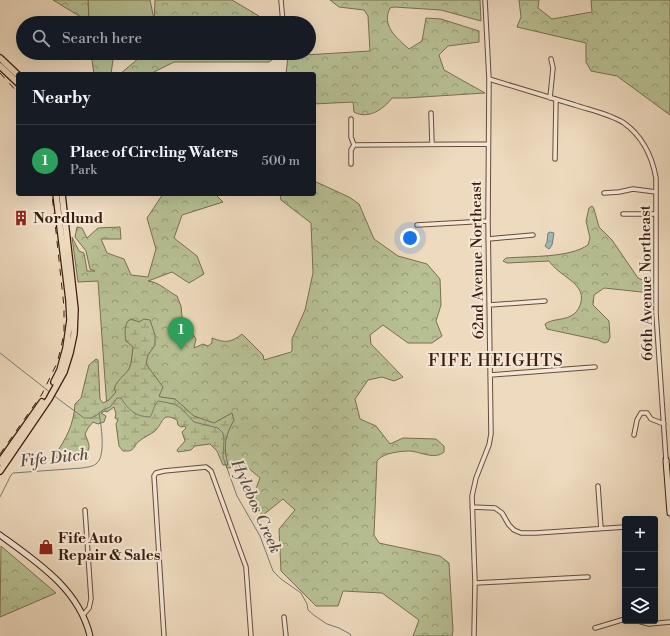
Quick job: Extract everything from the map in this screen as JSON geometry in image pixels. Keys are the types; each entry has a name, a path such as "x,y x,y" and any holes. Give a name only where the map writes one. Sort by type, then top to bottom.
{"main road":[{"path":"0,58 16,73"},
{"path":"0,66 16,81"},
{"path":"55,385 66,348 70,320 69,300 56,196"},
{"path":"0,471 64,372 70,353 75,320 73,287 62,196"},
{"path":"0,462 47,398"},
{"path":"666,460 670,514"},
{"path":"0,535 62,585 72,596 83,615 90,636"}],"street":[{"path":"281,0 282,16"},
{"name":"62nd Avenue Northeast","path":"474,636 475,583 472,507 474,484 489,445 491,434 488,239 489,79 485,0"},
{"path":"550,98 552,68 551,59"},
{"name":"66th Avenue Northeast","path":"489,79 616,119 631,130 646,148 655,172 656,313 664,424 668,443 666,460"},
{"path":"555,159 556,99"},
{"path":"431,113 432,144"},
{"path":"352,119 351,137 354,145"},
{"path":"354,145 488,144"},
{"path":"350,164 351,150 354,145"},
{"path":"604,193 624,192 633,189 656,192"},
{"path":"623,214 656,214"},
{"path":"417,225 488,221"},
{"path":"488,239 533,235"},
{"path":"489,305 544,302"},
{"path":"490,375 595,367"},
{"path":"634,434 637,420 641,413 647,413 651,419 664,424"},
{"path":"164,636 154,487 155,474 164,470 206,467 211,471 246,567 251,636"},
{"path":"598,486 601,529"},
{"path":"472,507 496,508 502,513 509,525 514,530 521,533 622,527"},
{"path":"83,615 91,603 85,510"},
{"path":"475,583 588,577"},
{"path":"284,617 286,636"},
{"path":"595,628 622,620"},
{"path":"658,623 670,622"}],"green space":[{"path":"53,0 88,0 89,16 79,16"},
{"path":"88,0 150,0 153,16 89,16"},
{"path":"155,0 232,0 259,16 154,16"},
{"path":"330,0 480,0 481,21 441,10 394,7 390,8 387,20 395,36 409,49 422,41 426,18 441,19 479,31 479,42 448,46 439,55 444,70 485,93 392,98 385,106 375,112 365,115 354,112 353,102 316,104 316,72 286,72 288,60 316,60 316,54 370,51 368,16 364,10 339,7"},
{"path":"519,0 539,0 538,8 552,19 592,12 591,0 670,0 670,115 617,76 591,71 586,62 586,43 517,27 521,17"},
{"path":"92,60 113,60 111,72 94,72"},
{"path":"137,60 272,60 269,62 174,62 154,72 122,72"},
{"path":"316,182 349,197 359,204 374,239 398,256 427,264 440,279 441,305 436,321 442,336 432,343 408,343 383,325 370,335 371,344 403,377 394,381 382,377 368,380 355,399 360,419 376,426 390,444 403,438 436,439 444,446 444,452 436,455 401,451 388,454 377,461 374,535 379,543 440,556 449,563 453,630 452,636 413,636 419,620 382,593 343,591 338,606 316,606 281,571 279,529 295,510 283,499 263,515 250,504 260,478 246,466 227,468 223,457 223,433 121,398 107,408 98,281 78,282 72,237 79,251 84,253 87,271 95,271 90,269 86,251 75,237 77,227 82,228 87,238 98,228 120,227 121,239 101,239 107,253 124,259 131,275 148,277 156,249 147,218 162,196 217,196 223,202 182,215 174,238 197,256 204,274 189,283 172,272 148,281 159,285 177,296 181,306 183,326 193,334 196,339 194,348 203,344 208,346 212,343 212,338 221,341 231,341 242,334 263,355 264,360 292,351 292,339 305,310 313,273 311,223 281,200 280,196 316,196"},
{"path":"592,206 599,227 612,240 638,278 651,284 651,293 604,288 594,295 593,305 609,321 610,337 608,342 604,343 598,340 547,329 545,324 548,322 567,318 574,314 580,306 581,299 581,292 576,285 556,269 549,261 507,263 503,261 506,258 571,252 588,245 590,238 586,221 589,208"},
{"path":"131,319 139,322 144,319 150,320 155,335 155,345 148,355 146,364 163,387 159,396 175,399 194,416 214,423 232,413 234,420 227,436 225,447 228,465 223,465 217,451 210,444 195,446 191,450 178,452 177,450 185,441 182,432 186,428 185,426 181,427 178,425 177,420 169,417 164,419 156,430 140,440 132,450 123,451 119,446 116,424 118,420 115,418 116,414 114,407 107,412 105,411 101,413 106,416 104,422 98,424 93,422 88,428 85,434 89,449 85,453 61,458 55,457 71,425 75,404 81,398 89,365 96,359 98,360 100,399 103,403 109,400 116,392 114,389 115,386 129,369 133,347 126,341 125,331 128,321"},
{"path":"1,546 56,593 0,617"}],"water":[{"path":"548,233 554,233 552,245 549,249 545,246"}],"waterway":[{"name":"Hylebos Creek","path":"0,353 51,393"},
{"name":"Hylebos Creek","path":"53,395 84,418 91,418 97,415 110,407 117,398 121,398 132,412 140,416 150,417 158,401 174,404 181,408 194,422 218,428 223,433 223,457 237,496 260,536 273,571 281,579 301,593 307,604 308,610 315,616 327,624 350,634 351,636"},
{"name":"Fife Ditch","path":"0,497 13,473 82,468 92,466 97,463 100,459 102,447 102,432 99,413"}],"railway":[{"path":"0,73 16,91"},
{"path":"0,454 42,394 57,363 61,348 64,332 64,307 52,196"}],"place":[{"name":"Nordlund","path":"21,218"},
{"name":"Place of Circling Waters","path":"181,350"},
{"name":"Fife Auto Repair & Sales","path":"46,547"}],"district":[{"name":"FIFE HEIGHTS","path":"496,360"}]}
